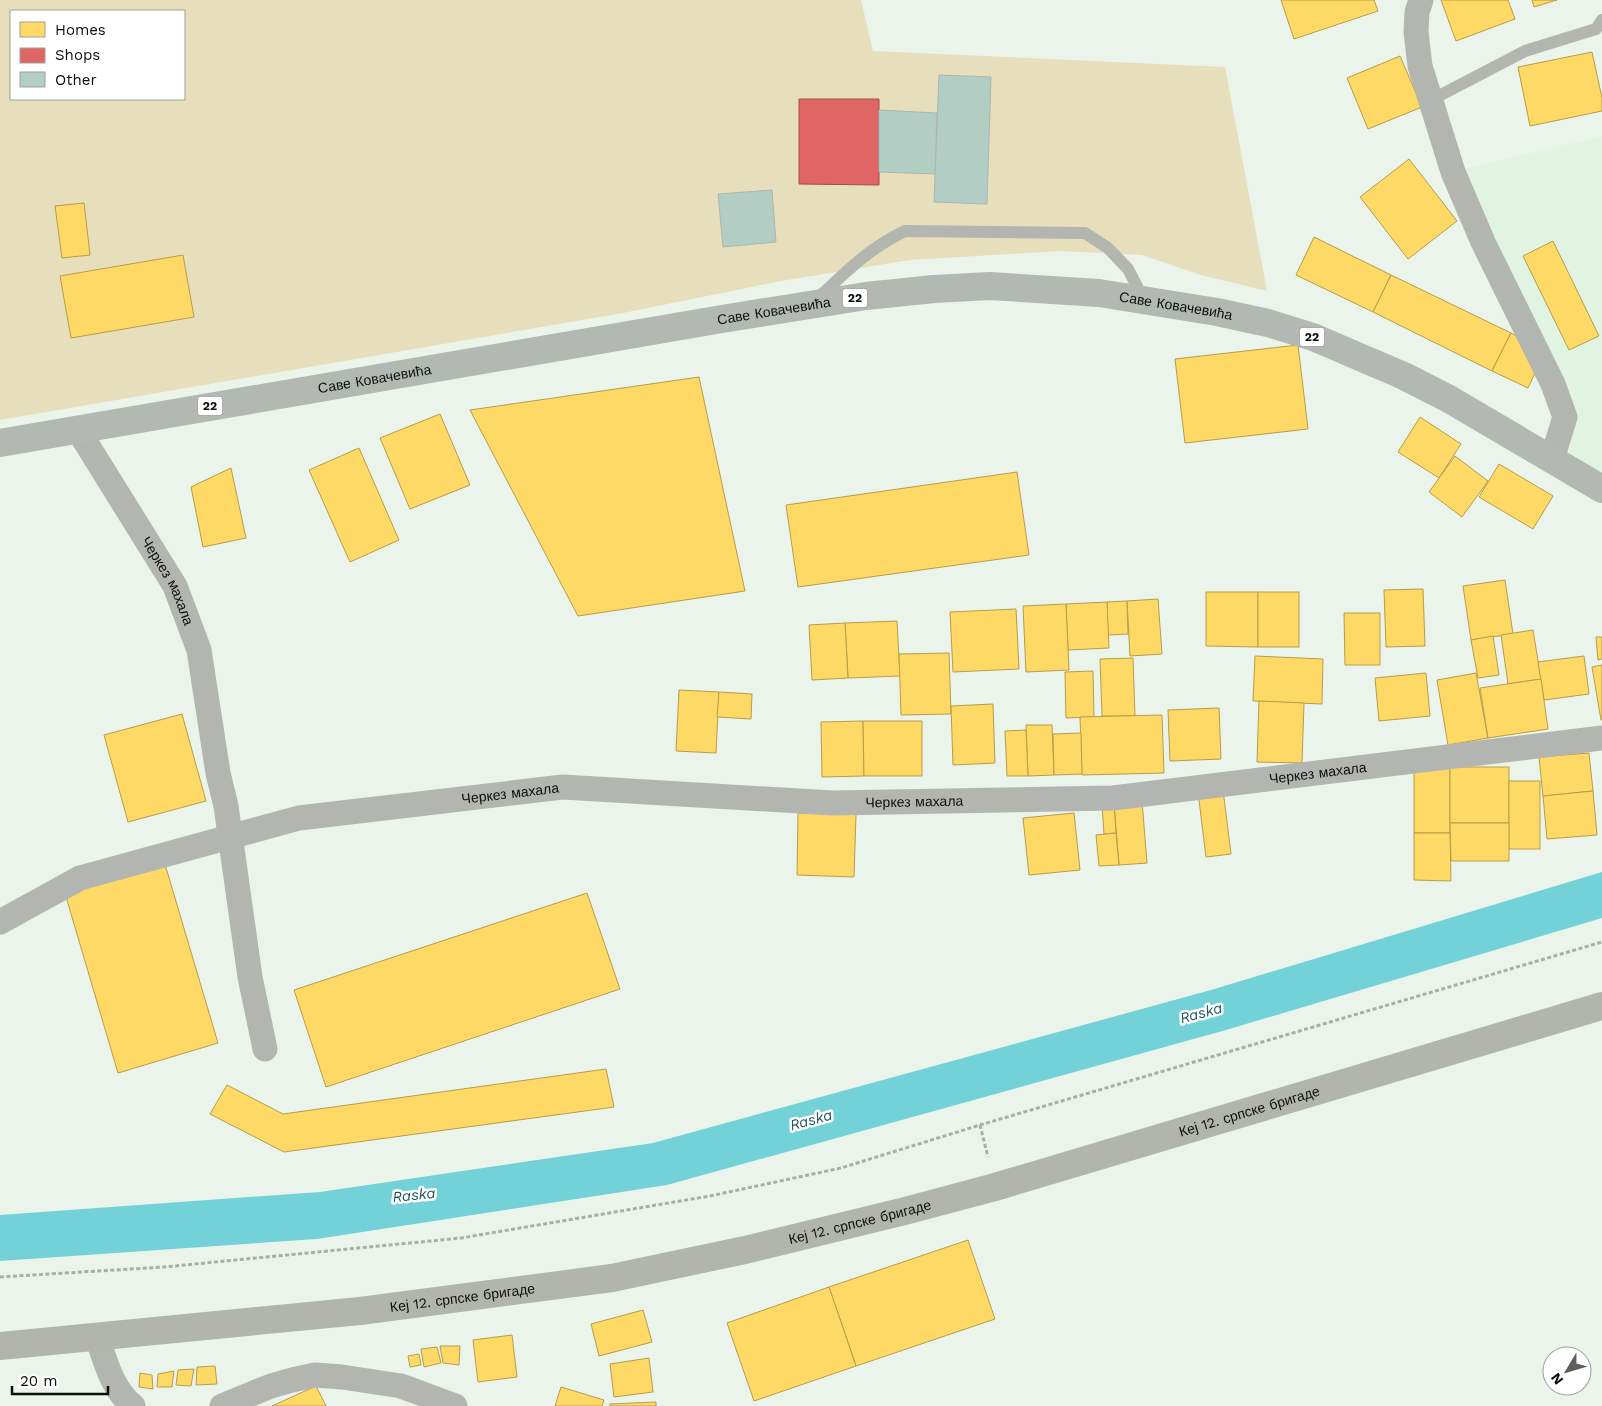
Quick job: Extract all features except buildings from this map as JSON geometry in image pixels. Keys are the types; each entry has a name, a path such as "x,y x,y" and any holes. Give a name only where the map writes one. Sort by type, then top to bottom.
{"main road":[{"name":"Саве Ковачевића","path":"0,443 297,391 866,296 934,288 990,286 1099,293 1144,300 1234,315 1313,337 1404,376 1441,395 1602,489"}],"street":[{"path":"1421,0 1417,12 1416,32 1420,66 1453,172 1483,242 1553,384 1565,416 1552,459"},
{"name":"Черкез махала","path":"78,430 175,586 199,650 218,773 226,806 250,977 264,1049"},
{"name":"Черкез махала","path":"0,922 80,878 299,818 563,788 832,804 1113,798 1602,738"},
{"name":"Кеј 12. српске бригаде","path":"0,1346 360,1311 612,1278 710,1258 905,1211 995,1186 1602,1006"},
{"path":"97,1336 116,1387 133,1406"},
{"path":"222,1406 271,1386 315,1375 401,1386 455,1406"}],"lane":[{"path":"1431,100 1525,50 1596,29 1602,20"},
{"path":"810,305 862,257 885,241 905,232 1084,234 1108,248 1128,269 1144,300"}],"path":[{"path":"0,1277 164,1267 461,1238 710,1196 841,1168 990,1122 1602,942"}],"shaded area":[{"path":"0,0 861,0 873,51 1225,67 1267,291 1201,275 1142,255 1060,251 910,260 781,281 623,313 0,420"},
{"path":"1602,136 1602,489 1552,459 1565,416 1453,172"}],"water":[{"name":"Raska","path":"1602,872 1602,918 1226,1030 667,1185 317,1239 0,1261 0,1215 320,1192 653,1143 1211,990"}]}
